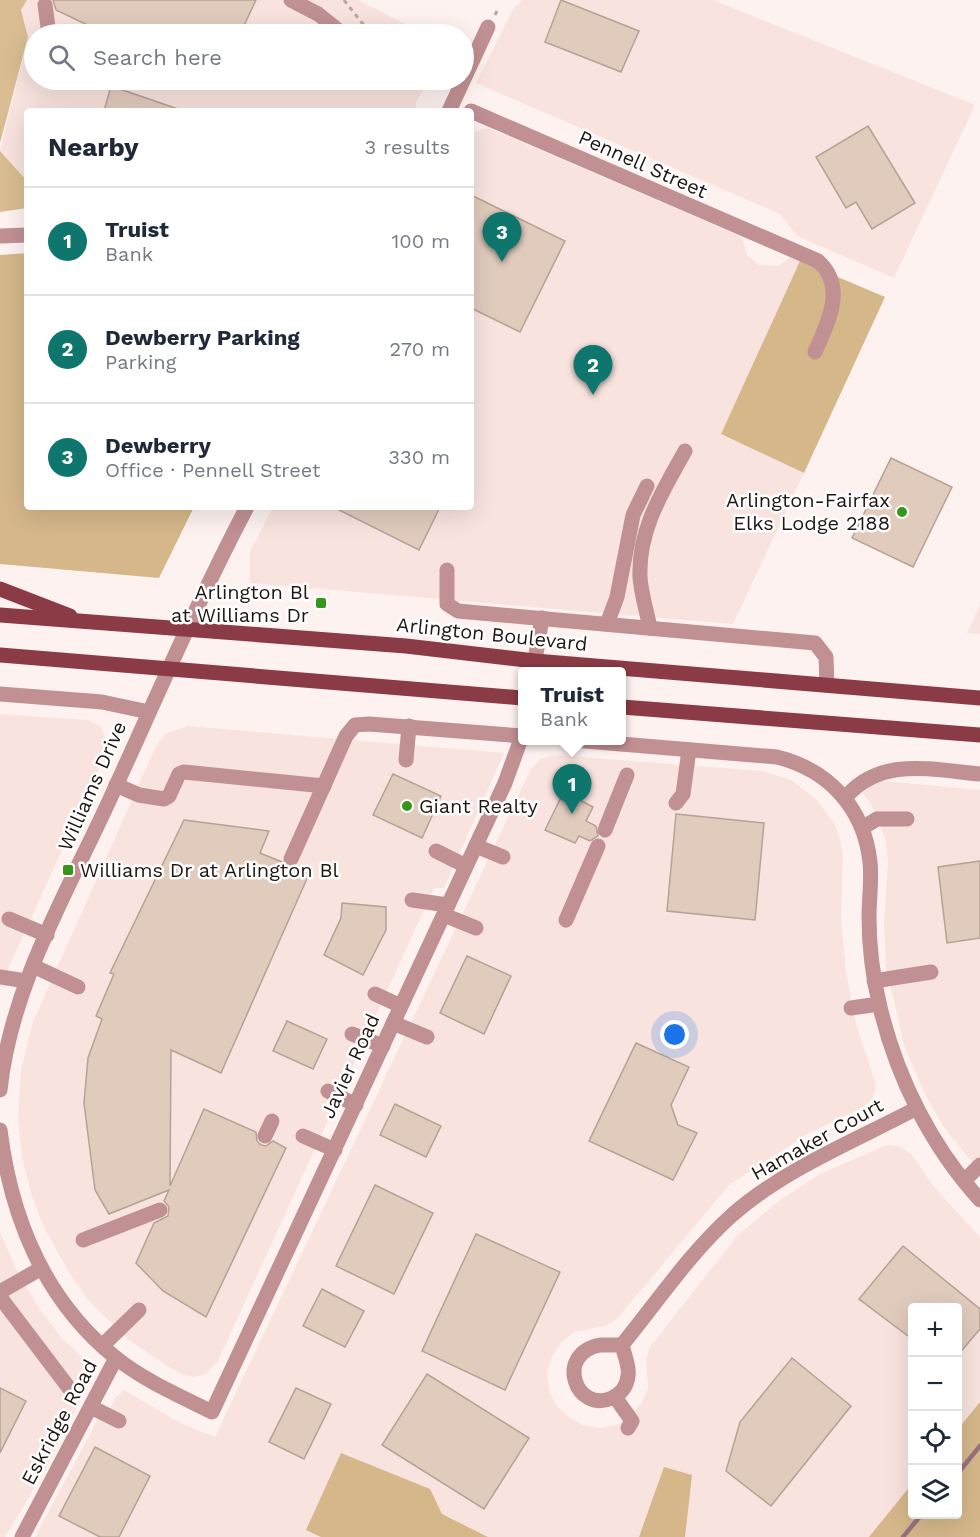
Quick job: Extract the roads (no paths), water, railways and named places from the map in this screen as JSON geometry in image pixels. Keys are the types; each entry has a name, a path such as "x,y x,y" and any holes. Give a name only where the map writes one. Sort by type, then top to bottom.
{"main road":[{"path":"0,589 83,622"},
{"name":"Arlington Boulevard","path":"0,615 406,646 549,667"},
{"path":"0,655 518,698"},
{"name":"Arlington Boulevard","path":"626,672 980,698"},
{"path":"626,707 980,735"}],"street":[{"path":"291,0 318,14 330,24"},
{"path":"45,5 48,24"},
{"path":"474,57 488,27"},
{"path":"451,107 459,90"},
{"name":"Pennell Street","path":"474,112 800,253 825,267 831,273 834,293 828,320 815,352"},
{"path":"0,236 24,236"},
{"path":"650,628 640,578 643,538 652,510 685,451"},
{"path":"607,624 617,597 633,515 647,486"},
{"name":"Williams Drive","path":"0,1090 7,1041 26,981 167,668 246,510"},
{"path":"447,570 446,597 451,608 467,612 815,643 826,657 827,685"},
{"path":"534,666 542,618"},
{"path":"0,694 102,702 149,712"},
{"path":"291,859 346,736 355,726 361,723 518,736"},
{"path":"406,760 409,726"},
{"name":"Javier Road","path":"116,1358 165,1389 212,1412 476,846 518,745"},
{"path":"625,745 777,758 798,762 816,772 846,797 862,828 871,864 869,928 874,981 899,1068 917,1108 964,1181 980,1200"},
{"path":"676,803 683,794 689,750"},
{"path":"846,797 881,771 900,768 980,774"},
{"path":"116,785 139,795 164,799 169,796 179,774 184,772 324,786"},
{"path":"605,830 627,775"},
{"path":"862,828 877,819 907,819"},
{"path":"476,846 503,858"},
{"path":"566,920 598,846"},
{"path":"436,852 466,866"},
{"path":"412,900 446,910 476,928"},
{"path":"9,919 48,934"},
{"path":"33,966 78,987"},
{"path":"874,981 931,972"},
{"path":"0,977 26,981"},
{"path":"375,993 401,1006"},
{"path":"851,1008 879,1004"},
{"path":"393,1023 427,1036"},
{"path":"352,1034 383,1046"},
{"path":"328,1091 356,1104"},
{"name":"Hamaker Court","path":"622,1345 708,1239 758,1194 785,1177 917,1108"},
{"path":"265,1136 272,1121"},
{"path":"0,1130 11,1197 40,1269 74,1314 116,1358"},
{"path":"303,1136 335,1150"},
{"path":"964,1181 980,1165"},
{"path":"83,1240 160,1210"},
{"path":"0,1292 40,1269"},
{"path":"0,1297 69,1388"},
{"path":"103,1345 139,1310"},
{"path":"622,1345 629,1374 622,1391 615,1397 598,1400 582,1392 576,1385 574,1367 577,1358 591,1347 622,1345"},
{"name":"Eskridge Road","path":"22,1537 116,1358"},
{"path":"615,1397 632,1421 628,1428"},
{"path":"91,1407 119,1421"}],"waterway":[{"path":"962,1468 980,1446"},
{"path":"903,1537 918,1519"}],"place":[{"name":"Dewberry","path":"502,262"},
{"name":"Dewberry Parking","path":"593,395"},
{"name":"Arlington-Fairfax Elks Lodge 2188","path":"902,512"},
{"name":"Arlington Bl at Williams Dr","path":"321,603"},
{"name":"Giant Realty","path":"407,806"},
{"name":"Truist","path":"572,814"},
{"name":"Williams Dr at Arlington Bl","path":"68,870"}]}
